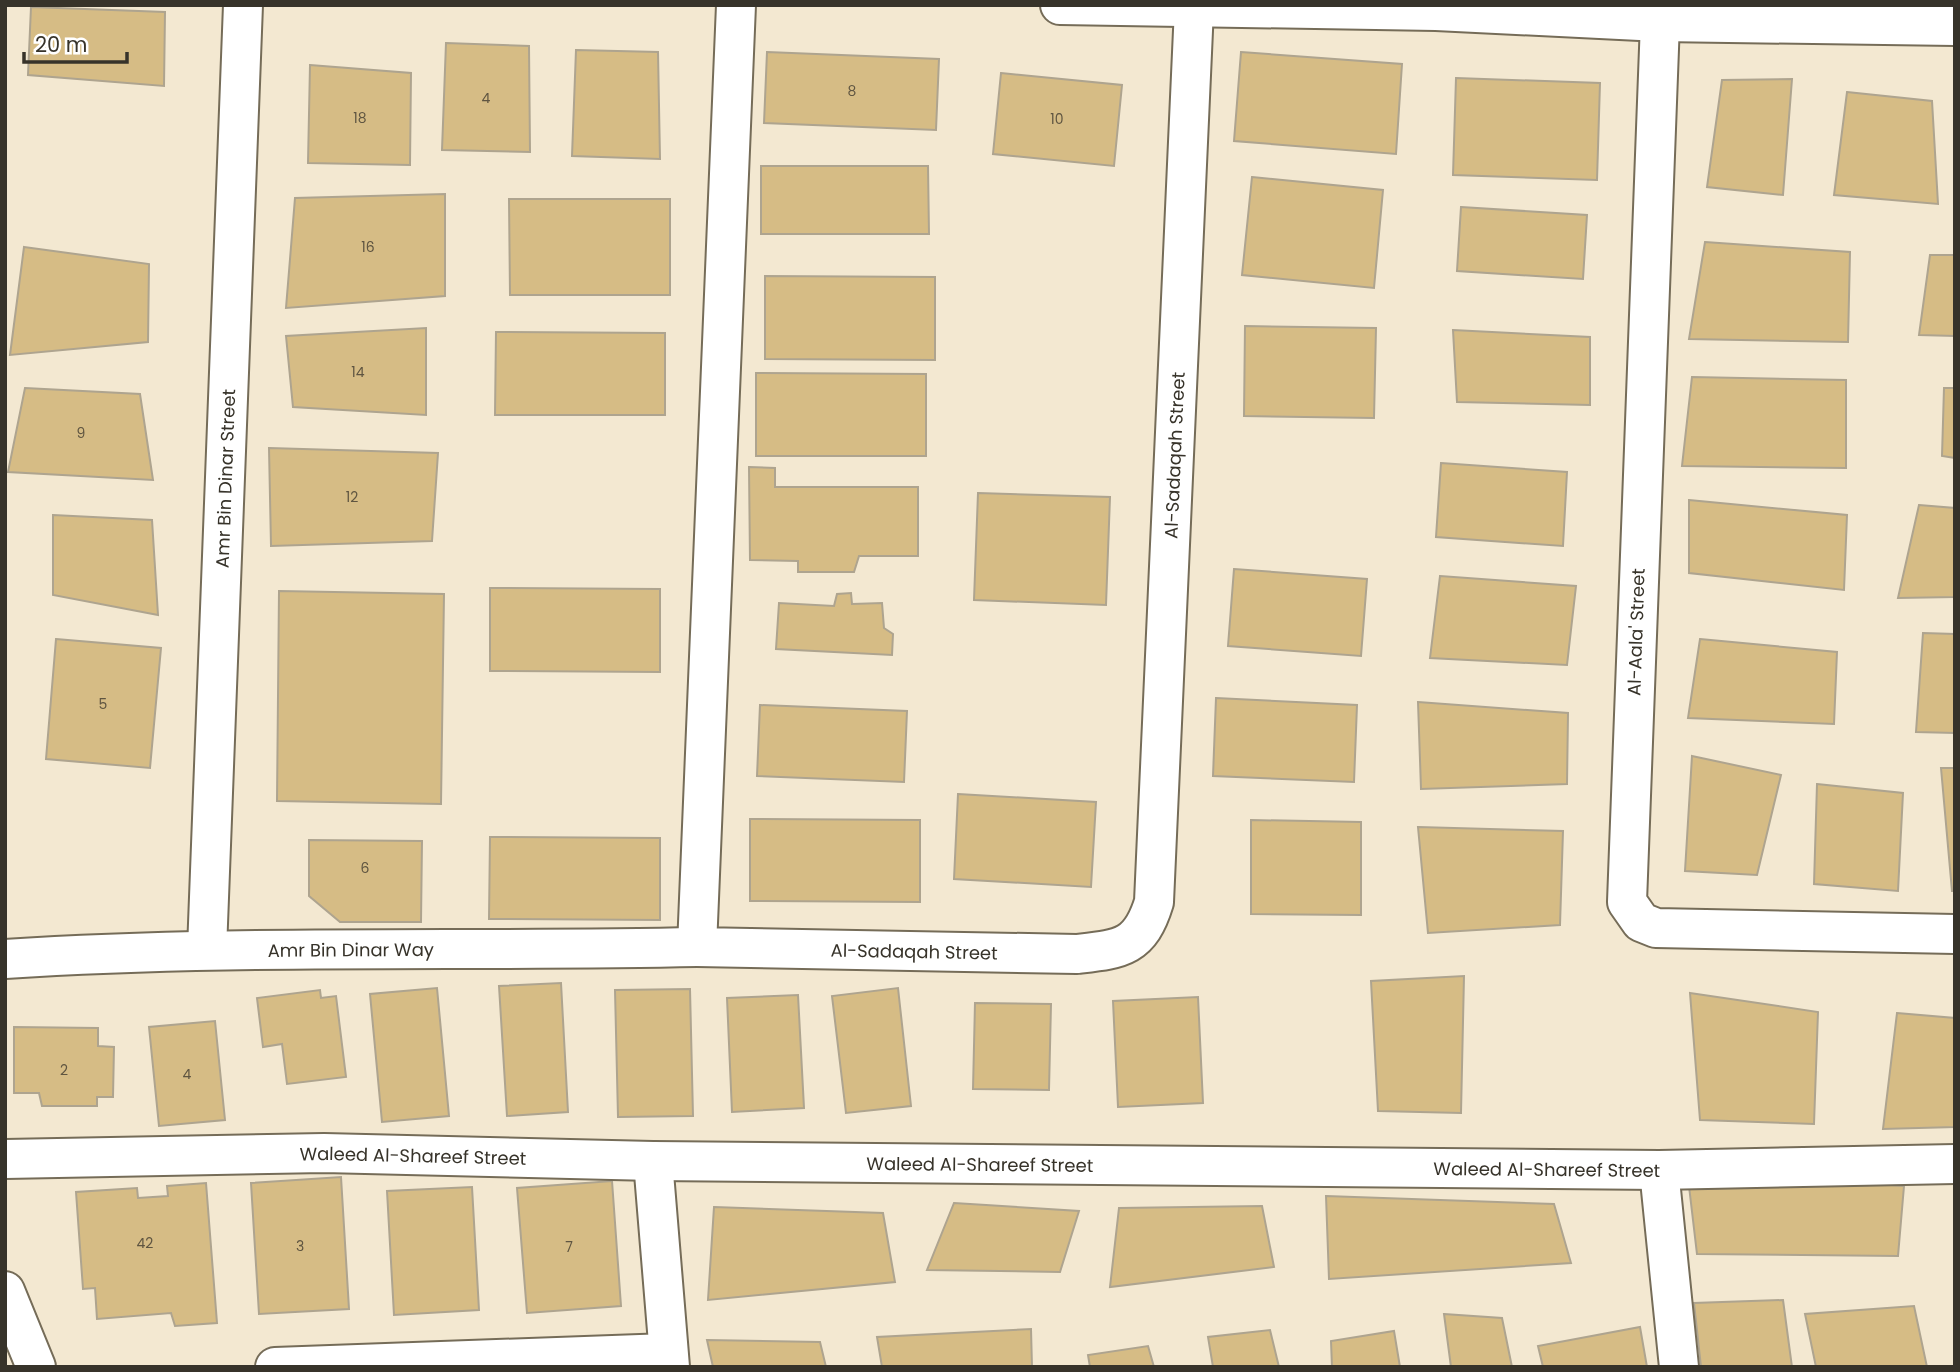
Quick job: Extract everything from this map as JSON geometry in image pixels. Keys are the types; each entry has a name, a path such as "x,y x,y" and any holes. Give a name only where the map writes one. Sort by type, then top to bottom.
{"street":[{"name":"Amr Bin Dinar Street","path":"207,950 243,5"},
{"path":"697,947 736,5"},
{"path":"1060,5 1435,8 1660,22 1955,26"},
{"name":"Al-Sadaqah Street","path":"697,947 1077,954 1117,950 1139,937 1149,918 1155,874 1194,8"},
{"name":"Al-Aala' Street","path":"1660,22 1627,902 1641,922 1656,928 1955,934"},
{"name":"Amr Bin Dinar Way","path":"5,959 207,950 697,947"},
{"name":"Waleed Al-Shareef Street","path":"5,1159 324,1153 653,1161 1659,1170 1955,1164"},
{"path":"275,1367 669,1360 653,1161"},
{"path":"1659,1170 1679,1367"},
{"path":"5,1291 36,1367"}],"building":[{"path":"31,7 165,12 164,86 28,75"},
{"path":"446,43 529,46 530,152 442,150"},
{"path":"576,50 658,52 660,159 572,156"},
{"path":"767,52 939,59 936,130 764,123"},
{"path":"1241,52 1402,64 1396,154 1234,141"},
{"path":"310,65 411,73 410,165 308,163"},
{"path":"1001,73 1122,85 1114,166 993,154"},
{"path":"1456,78 1600,83 1597,180 1453,175"},
{"path":"1792,79 1783,195 1707,187 1722,80"},
{"path":"1847,92 1932,101 1938,204 1834,195"},
{"path":"761,166 928,166 929,234 761,234"},
{"path":"1252,177 1383,190 1374,288 1242,275"},
{"path":"445,194 445,296 286,308 295,198"},
{"path":"509,199 670,199 670,295 510,295"},
{"path":"1461,207 1587,215 1583,279 1457,271"},
{"path":"1705,242 1850,252 1848,342 1689,339"},
{"path":"24,247 149,264 148,342 10,355"},
{"path":"1930,255 1955,255 1955,336 1919,335"},
{"path":"765,276 935,277 935,360 765,359"},
{"path":"1245,326 1376,328 1374,418 1244,416"},
{"path":"426,328 426,415 293,407 286,336"},
{"path":"1453,330 1590,337 1590,405 1457,402"},
{"path":"496,332 665,333 665,415 495,415"},
{"path":"756,373 926,374 926,456 756,456"},
{"path":"1692,377 1846,380 1846,468 1682,466"},
{"path":"25,388 140,394 153,480 8,472"},
{"path":"1944,388 1955,388 1955,458 1942,456"},
{"path":"269,448 438,453 432,541 271,546"},
{"path":"1441,463 1567,472 1563,546 1436,537"},
{"path":"749,467 775,468 775,487 918,487 918,556 859,556 854,572 798,572 798,561 750,560"},
{"path":"978,493 1110,497 1106,605 974,600"},
{"path":"1689,500 1847,515 1844,590 1689,573"},
{"path":"1919,505 1955,508 1955,597 1898,598"},
{"path":"53,515 152,520 158,615 53,595"},
{"path":"1234,569 1367,579 1361,656 1228,646"},
{"path":"1440,576 1576,586 1567,665 1430,658"},
{"path":"490,588 660,589 660,672 490,671"},
{"path":"279,591 444,594 441,804 277,801"},
{"path":"851,593 852,604 882,603 884,628 893,634 892,655 776,649 779,603 834,606 837,594"},
{"path":"1923,633 1955,634 1955,733 1916,732"},
{"path":"56,639 161,648 150,768 46,759"},
{"path":"1700,639 1837,652 1834,724 1688,718"},
{"path":"1216,698 1357,705 1354,782 1213,776"},
{"path":"1418,702 1568,713 1567,784 1421,789"},
{"path":"760,705 907,711 904,782 757,776"},
{"path":"1692,756 1781,775 1757,875 1685,871"},
{"path":"1941,768 1955,768 1955,891 1952,891"},
{"path":"1817,784 1903,793 1898,891 1814,884"},
{"path":"958,794 1096,802 1091,887 954,879"},
{"path":"750,819 920,820 920,902 750,901"},
{"path":"1251,820 1361,822 1361,915 1251,914"},
{"path":"1418,827 1563,831 1560,925 1428,933"},
{"path":"490,837 660,838 660,920 489,919"},
{"path":"309,840 422,841 421,922 340,922 309,896"},
{"path":"1464,976 1461,1113 1378,1111 1371,981"},
{"path":"561,983 568,1112 507,1116 499,986"},
{"path":"437,988 449,1116 382,1122 370,994"},
{"path":"898,988 911,1106 846,1113 832,996"},
{"path":"690,989 693,1116 618,1117 615,990"},
{"path":"320,990 321,998 336,996 346,1077 287,1084 282,1044 263,1047 257,998"},
{"path":"1690,993 1818,1012 1814,1124 1700,1120"},
{"path":"798,995 804,1108 732,1112 727,998"},
{"path":"1198,997 1203,1103 1118,1107 1113,1001"},
{"path":"975,1003 1051,1004 1049,1090 973,1089"},
{"path":"1897,1013 1955,1018 1955,1127 1883,1129"},
{"path":"215,1021 225,1120 159,1126 149,1027"},
{"path":"14,1027 98,1028 98,1046 114,1047 113,1097 97,1097 97,1106 42,1106 39,1093 14,1093"},
{"path":"1687,1169 1904,1186 1898,1256 1697,1254"},
{"path":"341,1177 349,1309 259,1314 251,1183"},
{"path":"612,1181 621,1306 527,1313 517,1188"},
{"path":"206,1183 217,1323 175,1326 171,1313 97,1319 95,1288 83,1289 76,1192 137,1188 138,1198 168,1196 167,1186"},
{"path":"472,1187 479,1310 394,1315 387,1191"},
{"path":"1326,1196 1554,1204 1571,1263 1329,1279"},
{"path":"954,1203 1079,1211 1060,1272 927,1270"},
{"path":"1262,1206 1274,1267 1110,1287 1119,1208"},
{"path":"714,1207 883,1213 895,1282 708,1300"},
{"path":"1783,1300 1792,1367 1701,1367 1694,1303"},
{"path":"1914,1306 1927,1367 1816,1367 1805,1314"},
{"path":"1444,1314 1502,1318 1512,1367 1451,1367"},
{"path":"1640,1327 1647,1367 1543,1367 1538,1346"},
{"path":"1031,1329 1032,1367 882,1367 877,1337"},
{"path":"1270,1330 1279,1367 1213,1367 1208,1337"},
{"path":"1394,1331 1400,1367 1332,1367 1331,1341"},
{"path":"707,1340 820,1342 826,1367 713,1367"},
{"path":"1148,1346 1154,1367 1090,1367 1088,1355"}]}
